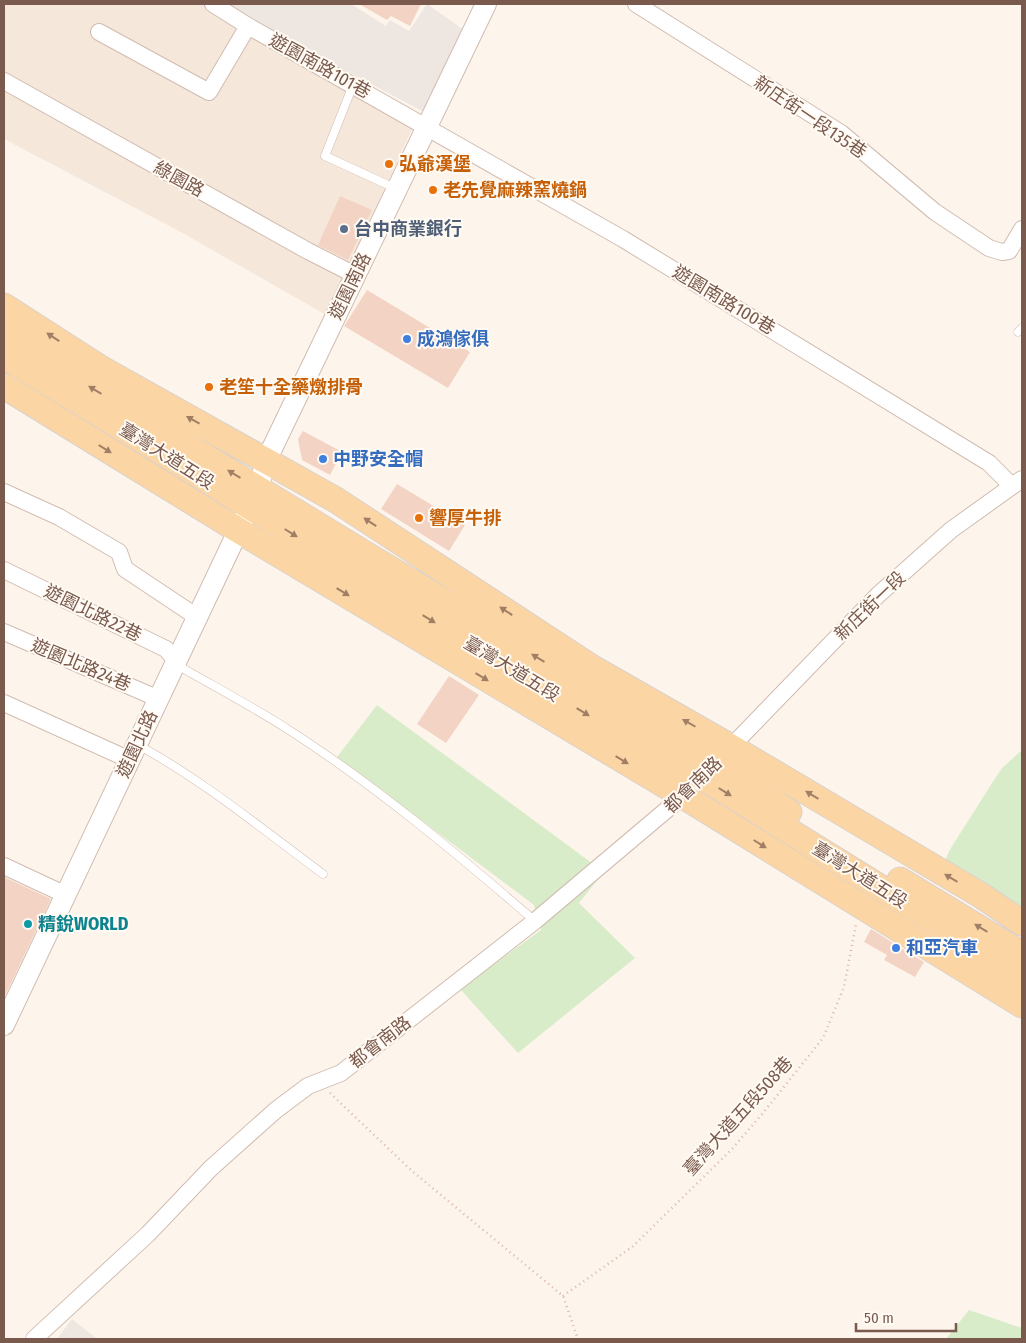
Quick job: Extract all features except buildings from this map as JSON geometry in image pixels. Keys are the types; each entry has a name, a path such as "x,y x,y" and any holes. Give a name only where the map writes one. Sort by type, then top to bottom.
{"main road":[{"name":"臺灣大道五段","path":"4,306 102,369 336,500 590,667 716,763 1022,978"},
{"name":"臺灣大道五段","path":"4,334 514,670 594,718 716,763 982,896 1022,923"},
{"name":"臺灣大道五段","path":"4,356 168,456 254,498"},
{"name":"臺灣大道五段","path":"4,386 238,530 683,796 1022,1005"},
{"name":"臺灣大道五段","path":"716,763 808,824 1022,954"}],"street":[{"name":"遊園南路101巷","path":"213,4 248,26 354,84 427,127"},
{"name":"遊園南路","path":"266,461 486,4"},
{"name":"新庄街一段135巷","path":"636,4 841,133 935,212 989,248 1002,252 1009,251 1022,229"},
{"path":"99,32 209,92 248,26"},
{"name":"綠園路","path":"4,81 308,251 355,275"},
{"name":"遊園南路100巷","path":"427,127 631,244 981,458 1017,482"},
{"name":"遊園北路","path":"4,1025 254,498 266,461"},
{"name":"新庄街一段","path":"716,763 878,595 951,530 1017,482"},
{"path":"4,492 59,517 119,552 125,568 197,617"},
{"name":"遊園北路22巷","path":"4,570 166,649 177,662"},
{"name":"遊園北路24巷","path":"4,632 159,699"},
{"path":"4,703 133,752"},
{"name":"都會南路","path":"34,1339 148,1234 218,1161 276,1110 308,1086 341,1073 534,921 683,796 716,763"},
{"path":"4,866 66,895"}],"lane":[{"path":"354,84 324,156 397,189"},
{"path":"177,662 184,669 289,730 377,792 450,848 534,921"},
{"path":"133,752 162,758 223,798 323,874"}],"path":[{"name":"臺灣大道五段508巷","path":"563,1296 632,1246 732,1148 763,1113 823,1038 844,987 859,905"},
{"path":"318,1082 412,1171 563,1296 578,1339"}],"shaded area":[{"path":"4,4 206,4 415,123 326,315 179,231 4,139"},
{"path":"227,4 351,4 386,26 390,20 409,31 427,4 464,30 426,113"},
{"path":"72,1319 97,1339 57,1339"}],"green space":[{"path":"377,705 604,872 579,903 635,958 518,1053 460,989 541,930 534,905 337,757"},
{"path":"1022,750 1022,912 943,866 949,851 1002,768"},
{"path":"969,1310 1022,1328 1022,1339 946,1339"}],"place":[{"name":"弘爺漢堡","path":"389,164"},
{"name":"老先覺麻辣窯燒鍋","path":"433,190"},
{"name":"台中商業銀行","path":"344,229"},
{"name":"成鴻傢俱","path":"407,339"},
{"name":"老笙十全藥燉排骨","path":"209,387"},
{"name":"中野安全帽","path":"323,459"},
{"name":"響厚牛排","path":"419,518"},
{"name":"精銳WORLD","path":"28,924"},
{"name":"和亞汽車","path":"896,948"}]}
